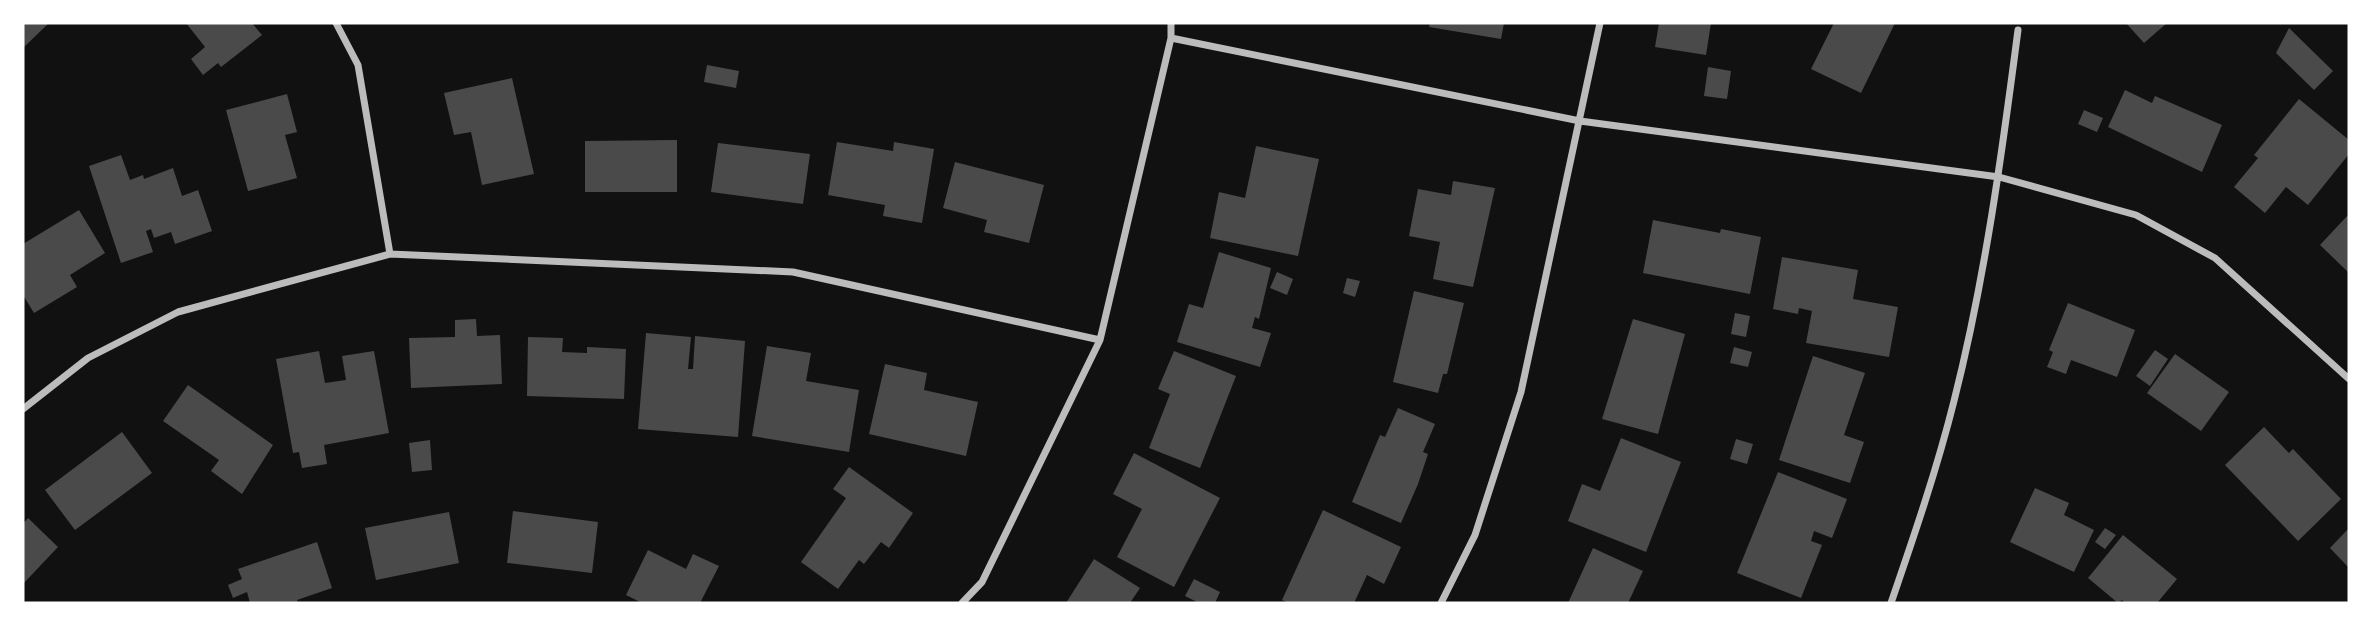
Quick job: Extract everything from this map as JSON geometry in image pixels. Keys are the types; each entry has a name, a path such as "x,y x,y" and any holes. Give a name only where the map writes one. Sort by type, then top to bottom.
{"street":[{"path":"336,23 358,65 390,254"},
{"path":"962,603 982,582 1100,340 1171,38 1171,23"},
{"path":"1441,603 1475,535 1521,392 1600,23"},
{"path":"1891,603 1925,504 1955,398 1999,177 2018,30"},
{"path":"1171,38 1580,121 1999,177 2136,215 2215,258 2349,379"},
{"path":"23,409 88,358 178,312 390,254 793,272 1100,340"}],"building":[{"path":"23,23 49,23 23,48"},
{"path":"186,23 252,23 262,35 221,67 218,63 203,75 191,59 205,47"},
{"path":"1430,23 1504,23 1501,39 1429,27"},
{"path":"1659,23 1711,23 1706,55 1655,47"},
{"path":"1834,23 1895,23 1861,93 1811,69"},
{"path":"2126,23 2167,23 2144,43"},
{"path":"2289,28 2333,71 2314,90 2276,53"},
{"path":"707,65 739,71 736,88 704,82"},
{"path":"1708,67 1731,71 1727,99 1704,96"},
{"path":"512,78 534,174 482,185 471,132 454,135 444,93"},
{"path":"2125,90 2152,103 2155,96 2222,125 2202,172 2108,127"},
{"path":"287,94 297,132 285,135 297,178 248,191 226,110"},
{"path":"2299,99 2349,140 2349,154 2308,205 2286,187 2265,213 2234,187 2258,158 2254,155"},
{"path":"2084,110 2103,118 2097,132 2078,124"},
{"path":"677,140 677,192 585,192 585,141"},
{"path":"837,142 893,151 894,142 934,149 922,223 883,216 885,205 828,195"},
{"path":"718,143 810,154 803,204 711,192"},
{"path":"1256,146 1319,159 1298,256 1210,238 1219,192 1245,198"},
{"path":"121,155 130,180 143,175 144,179 173,168 182,196 198,190 212,231 175,244 171,232 154,238 151,229 146,231 153,252 121,263 89,166"},
{"path":"955,162 1044,185 1029,243 984,232 987,220 943,208"},
{"path":"1453,181 1495,188 1473,287 1433,279 1440,242 1409,236 1418,189 1451,195"},
{"path":"79,210 105,253 70,275 77,287 34,313 23,295 23,244"},
{"path":"2349,214 2349,273 2320,245"},
{"path":"1653,220 1720,233 1721,229 1761,237 1750,294 1643,273"},
{"path":"1219,252 1271,268 1259,319 1255,317 1252,328 1271,333 1260,367 1177,342 1189,304 1203,308"},
{"path":"1782,257 1858,270 1853,299 1898,307 1889,357 1806,343 1812,311 1799,308 1798,314 1773,309"},
{"path":"1277,272 1293,279 1287,295 1270,288"},
{"path":"1347,278 1360,281 1355,297 1343,293"},
{"path":"1414,291 1464,303 1447,374 1443,374 1438,393 1393,382"},
{"path":"2068,303 2135,330 2117,377 2071,360 2066,374 2047,367 2053,352 2049,350"},
{"path":"1735,313 1750,316 1746,337 1731,334"},
{"path":"476,319 477,336 500,335 502,384 411,388 409,338 455,337 455,320"},
{"path":"1633,319 1685,334 1658,434 1602,419"},
{"path":"646,333 691,337 688,369 693,369 695,336 745,341 738,437 638,429"},
{"path":"528,337 563,338 562,352 587,353 587,347 626,349 624,399 527,396"},
{"path":"767,346 811,353 806,381 859,390 849,452 752,436"},
{"path":"1734,347 1752,352 1748,367 1730,363"},
{"path":"2155,350 2168,359 2150,386 2136,376"},
{"path":"319,351 325,383 346,380 342,356 374,351 389,433 324,445 327,464 302,468 299,452 293,453 276,359"},
{"path":"1174,351 1236,376 1200,468 1149,448 1170,394 1158,389"},
{"path":"2175,354 2229,392 2201,431 2147,393"},
{"path":"1813,356 1865,373 1844,435 1864,442 1850,483 1779,460"},
{"path":"885,364 927,373 924,390 978,402 966,456 869,434"},
{"path":"188,385 273,445 242,494 211,471 219,460 163,421"},
{"path":"1398,408 1435,424 1423,452 1428,454 1418,484 1401,523 1352,502 1380,435 1385,437"},
{"path":"2264,427 2289,453 2293,449 2341,499 2298,541 2225,465"},
{"path":"122,432 152,473 75,530 45,490"},
{"path":"1621,438 1681,462 1646,552 1568,521 1582,484 1600,491"},
{"path":"1736,439 1753,444 1747,464 1730,459"},
{"path":"430,440 432,470 412,472 409,443"},
{"path":"1134,453 1220,498 1174,587 1117,557 1142,509 1113,494"},
{"path":"849,467 913,513 889,548 881,542 864,564 859,560 838,589 801,562 846,498 833,489"},
{"path":"1778,472 1847,499 1832,538 1814,531 1811,541 1822,545 1801,598 1737,573"},
{"path":"2035,488 2069,503 2064,515 2094,530 2074,572 2010,542"},
{"path":"1323,510 1401,547 1384,584 1367,575 1354,603 1289,603 1282,600"},
{"path":"513,511 598,522 592,573 507,563"},
{"path":"449,512 459,563 376,580 365,528"},
{"path":"28,518 58,547 23,584 23,524"},
{"path":"2105,528 2116,535 2105,549 2095,542"},
{"path":"2349,528 2349,568 2330,548"},
{"path":"2123,535 2177,579 2157,603 2125,603 2122,600 2118,603 2088,578"},
{"path":"317,542 332,588 297,600 298,603 250,603 247,592 233,598 228,585 242,579 238,569"},
{"path":"1593,548 1643,571 1628,603 1568,603"},
{"path":"648,550 686,569 693,554 719,566 700,603 642,603 626,595"},
{"path":"1094,559 1140,588 1130,603 1066,603"},
{"path":"1194,579 1220,592 1215,603 1199,603 1185,596"}]}
